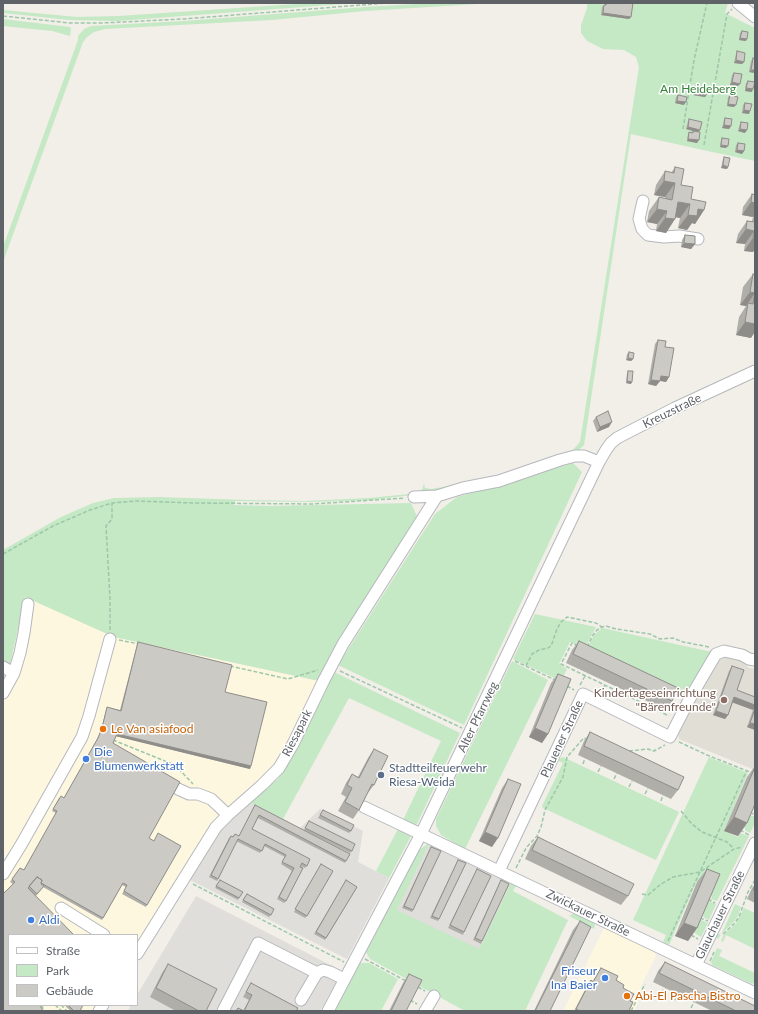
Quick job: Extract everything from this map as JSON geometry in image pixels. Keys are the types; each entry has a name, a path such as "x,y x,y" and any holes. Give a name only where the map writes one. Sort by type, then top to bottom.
{"street":[{"path":"735,6 755,17"},
{"path":"643,201 639,219 642,229 648,235 664,237 679,236 698,239"},
{"name":"Kreuzstraße","path":"599,462 611,443 617,438 675,408 755,372"},
{"path":"414,497 437,496 463,488 498,481 575,456 584,456 599,462"},
{"name":"Alter Pfarrweg","path":"328,1011 421,834 599,462"},
{"name":"Riesapark","path":"138,949 184,880 216,827 262,786 279,768 293,744 331,667 357,622 437,496"},
{"path":"3,693 14,673 20,654 28,604"},
{"path":"3,874 18,851 82,737 93,703 110,639"},
{"path":"670,737 692,694 716,654 724,651 755,660"},
{"path":"3,668 14,673"},
{"name":"Plauener Straße","path":"499,871 580,692 670,737"},
{"path":"178,789 189,794 198,794 211,799 228,815"},
{"name":"Zwickauer Straße","path":"364,807 755,993"},
{"name":"Glauchauer Straße","path":"701,967 752,843"},
{"path":"61,908 102,934"},
{"path":"223,1011 258,943 317,973"},
{"path":"301,1000 317,973 323,970 344,979"},
{"path":"426,1011 434,996"}],"path":[{"path":"3,16 70,23 102,23 183,19 387,3"},
{"path":"683,129 694,60 707,3"},
{"path":"704,145 728,14 735,6"},
{"path":"3,554 53,526 90,510 112,503 136,501 313,504 414,497"},
{"path":"112,503 112,519 106,526 110,599 110,639 143,646"},
{"path":"526,666 532,654 551,646 557,629 566,617 596,623 602,627 606,626 616,630 650,634 660,639 673,638 709,648 716,654"},
{"path":"585,650 593,635 602,627"},
{"path":"578,646 572,643 561,664 678,721"},
{"path":"506,657 558,682"},
{"path":"227,665 288,679 331,667 471,732"},
{"path":"564,685 580,692 584,676"},
{"path":"626,751 648,749 654,751 664,745 670,737 707,755 755,774"},
{"path":"512,877 526,848 541,828 545,810 563,777 568,757 584,738 588,740"},
{"path":"113,740 175,765 198,788 198,794"},
{"path":"582,764 585,758"},
{"path":"598,772 601,766"},
{"path":"664,949 747,770"},
{"path":"614,779 616,773"},
{"path":"629,786 632,781"},
{"path":"645,794 648,788"},
{"path":"661,801 663,795"},
{"path":"681,811 692,824 702,832 727,842 734,849"},
{"path":"748,812 755,815"},
{"path":"642,894 648,895 661,884 673,877 700,872 734,849 752,843 740,830"},
{"path":"184,880 351,965"},
{"path":"721,938 723,932 734,924 739,916 748,892 755,880"},
{"path":"701,967 715,950"},
{"path":"357,955 406,981"},
{"path":"413,984 434,996"},
{"path":"631,1011 645,984"},
{"path":"661,993 664,988"},
{"path":"675,1000 678,995"},
{"path":"691,1008 694,1002"}],"shaded area":[{"path":"25,597 114,637 319,681 276,766 229,807 138,944 138,934 8,934 8,1006 98,1006 96,1011 3,1011 3,661 10,664"},
{"name":"Kindertageseinrichtung \"Bärenfreunde\"","path":"723,655 740,659 749,668 755,669 755,770 679,739 678,730 715,661"},
{"path":"249,802 300,828 320,809 363,831 358,862 389,878 347,959 190,880 223,826"},
{"path":"430,842 512,881 479,950 396,910"},
{"path":"196,896 342,971 320,1011 128,1011 130,1006 138,1006 138,993"},
{"path":"605,926 654,949 656,956 640,988 644,990 634,1011 569,1011 564,1009"}],"green space":[{"path":"311,3 356,3 117,21 70,20 3,13 3,10 77,17 119,16"},
{"path":"433,3 493,3 365,11 272,20 105,29 94,32 83,42 3,262 3,247 78,40 78,36 84,29 91,26 184,21"},
{"name":"Am Heideberg","path":"587,3 728,3 725,13 755,28 755,161 631,134 584,445 579,450 521,471 572,451 580,442 639,67 636,57 624,50 603,49 587,41 581,33 581,25 587,8"},
{"path":"3,19 70,27 70,36 52,31 3,26"},
{"path":"573,463 582,472 464,725 338,665 435,514 457,497"},
{"path":"509,475 421,494 370,500 313,502 235,501 234,505 269,506 411,503 419,521 335,647 319,681 114,637 25,597 10,665 3,661 3,550 61,517 93,503 114,498 159,497 305,501 369,498 419,493 422,490 424,483 425,488 431,489"},
{"path":"535,614 596,627 585,648 570,642 559,664 567,669 561,681 513,659"},
{"path":"602,628 712,652 688,697 587,649 594,635"},
{"path":"512,661 548,680 465,849 441,835 436,826 436,819"},
{"path":"334,672 460,733 416,826 403,820 441,741 349,698 283,819 249,802 278,779 292,757"},
{"path":"563,757 679,812 656,860 543,808 542,806 563,763 557,760"},
{"path":"709,757 748,773 724,831 738,837 740,833 749,836 717,901 711,899 712,896 709,895 712,887 697,881 669,945 663,942 666,935 633,920"},
{"path":"748,814 755,817 755,823 750,833 742,827"},
{"path":"398,829 411,836 389,878 376,871"},
{"path":"430,842 397,910 479,949 512,881 517,884 513,891 568,920 525,1011 465,1011 370,959 366,952 419,850"},
{"path":"707,900 716,904 709,920 701,914"},
{"path":"735,904 741,907 738,916 733,923 721,934"},
{"path":"744,908 755,913 755,949 726,935 723,942 721,941 724,934 736,924"},
{"path":"577,912 593,921 595,925 594,929 569,916"},
{"path":"699,919 708,923 701,937 693,932"},
{"path":"715,932 721,935 718,939"},
{"path":"717,948 722,950 719,956 755,973 754,983 752,984 712,965 711,962"},
{"path":"360,963 369,963 398,979 381,1011 335,1011"}],"building":[{"path":"607,3 633,3 631,17 603,13 604,5"},
{"path":"742,31 748,32 747,39 740,38"},
{"path":"737,51 745,53 744,62 736,60"},
{"path":"753,58 755,59 755,70 751,70"},
{"path":"734,73 742,74 740,84 732,82"},
{"path":"748,81 755,82 753,89 746,88"},
{"path":"696,86 708,88 707,94 695,93"},
{"path":"678,95 687,97 686,102 677,101"},
{"path":"730,95 738,97 736,105 728,104"},
{"path":"745,103 752,104 750,111 744,110"},
{"path":"725,118 732,119 731,126 724,125"},
{"path":"689,119 702,122 700,130 688,127"},
{"path":"741,122 748,123 747,130 740,129"},
{"path":"693,131 700,132 699,140 688,139 689,132 693,133"},
{"path":"722,138 729,139 728,146 721,145"},
{"path":"738,143 745,144 744,151 737,150"},
{"path":"724,157 730,158 728,167 723,165"},
{"path":"675,167 684,169 681,185 693,187 691,199 706,202 704,210 698,209 697,216 688,215 690,204 678,202 675,219 665,218 667,211 657,209 659,197 672,200 675,183 664,181 665,171 674,173"},
{"path":"752,194 755,195 755,203 751,202"},
{"path":"747,221 755,222 755,238 753,238 754,231 746,229"},
{"path":"685,235 695,236 695,244 684,243"},
{"path":"753,274 755,275 755,293 750,292"},
{"path":"755,294 755,324 745,322 748,303 753,304"},
{"path":"658,340 666,341 665,347 674,348 669,377 661,376 660,381 651,380"},
{"path":"629,352 634,353 633,359 628,358"},
{"path":"628,371 633,371 632,382 627,381"},
{"path":"608,411 612,422 600,427 596,417"},
{"path":"579,641 678,688 672,701 573,654"},
{"path":"138,642 232,665 225,692 267,702 251,766 117,734 113,743 180,782 149,838 154,841 158,833 181,846 147,905 124,891 127,885 123,883 103,918 41,883 42,880 37,877 28,888 73,934 8,934 8,1006 40,1006 43,1011 3,1011 3,894 15,882 12,879 20,868 24,870 57,811 53,809 61,796 64,798 98,738 107,707 121,711"},
{"path":"732,666 744,670 737,690 755,697 755,705 734,697 728,715 716,711"},
{"path":"558,674 571,679 548,734 535,728"},
{"path":"755,709 755,724 750,723"},
{"path":"590,732 684,777 678,790 584,746"},
{"path":"374,749 388,756 374,785 372,784 359,810 345,802 352,788 347,785 352,774 359,778"},
{"path":"755,767 755,804 747,823 734,817"},
{"path":"508,779 521,784 498,838 485,832"},
{"path":"255,805 350,854 346,861 259,815 252,829 310,859 307,866 302,863 300,867 303,868 286,901 279,897 294,868 282,862 286,855 265,844 262,851 238,839 218,879 211,875 231,836 233,837 235,834 239,836"},
{"path":"323,810 354,825 351,831 320,815"},
{"path":"309,821 355,844 352,851 305,828"},
{"path":"538,837 634,884 628,896 532,850"},
{"path":"431,847 441,851 413,910 404,906"},
{"path":"458,860 466,863 439,919 432,916"},
{"path":"321,864 333,871 307,916 295,909"},
{"path":"477,869 491,876 464,932 450,925"},
{"path":"707,869 720,874 697,928 684,923"},
{"path":"37,877 42,880 41,884 44,886 37,894 29,886"},
{"path":"220,880 243,892 239,898 216,886"},
{"path":"346,880 357,887 326,938 316,932"},
{"path":"501,880 509,884 482,941 475,938"},
{"path":"247,894 274,909 271,915 243,900"},
{"path":"580,921 591,927 550,1011 535,1011"},
{"path":"665,962 755,1006 755,1011 736,1011 659,973"},
{"path":"168,964 217,989 206,1011 199,1011 156,988"},
{"path":"601,968 618,976 616,980 624,985 623,988 634,994 630,1001 633,1002 629,1011 580,1011 576,1009 591,980 593,982"},
{"path":"409,974 422,980 406,1011 391,1011"},
{"path":"251,983 298,1008 296,1011 244,1011 252,995 246,992"},
{"path":"69,1006 82,1006 80,1011 74,1011"},
{"path":"238,1008 244,1011 236,1011"}],"place":[{"name":"Kindertageseinrichtung \"Bärenfreunde\"","path":"724,700"},
{"name":"Le Van asiafood","path":"103,729"},
{"name":"Die Blumenwerkstatt","path":"86,759"},
{"name":"Stadtteilfeuerwehr Riesa-Weida","path":"381,775"},
{"name":"Aldi","path":"31,920"},
{"name":"Friseur Ina Baier","path":"605,978"},
{"name":"Abi-El Pascha Bistro","path":"627,996"}]}
